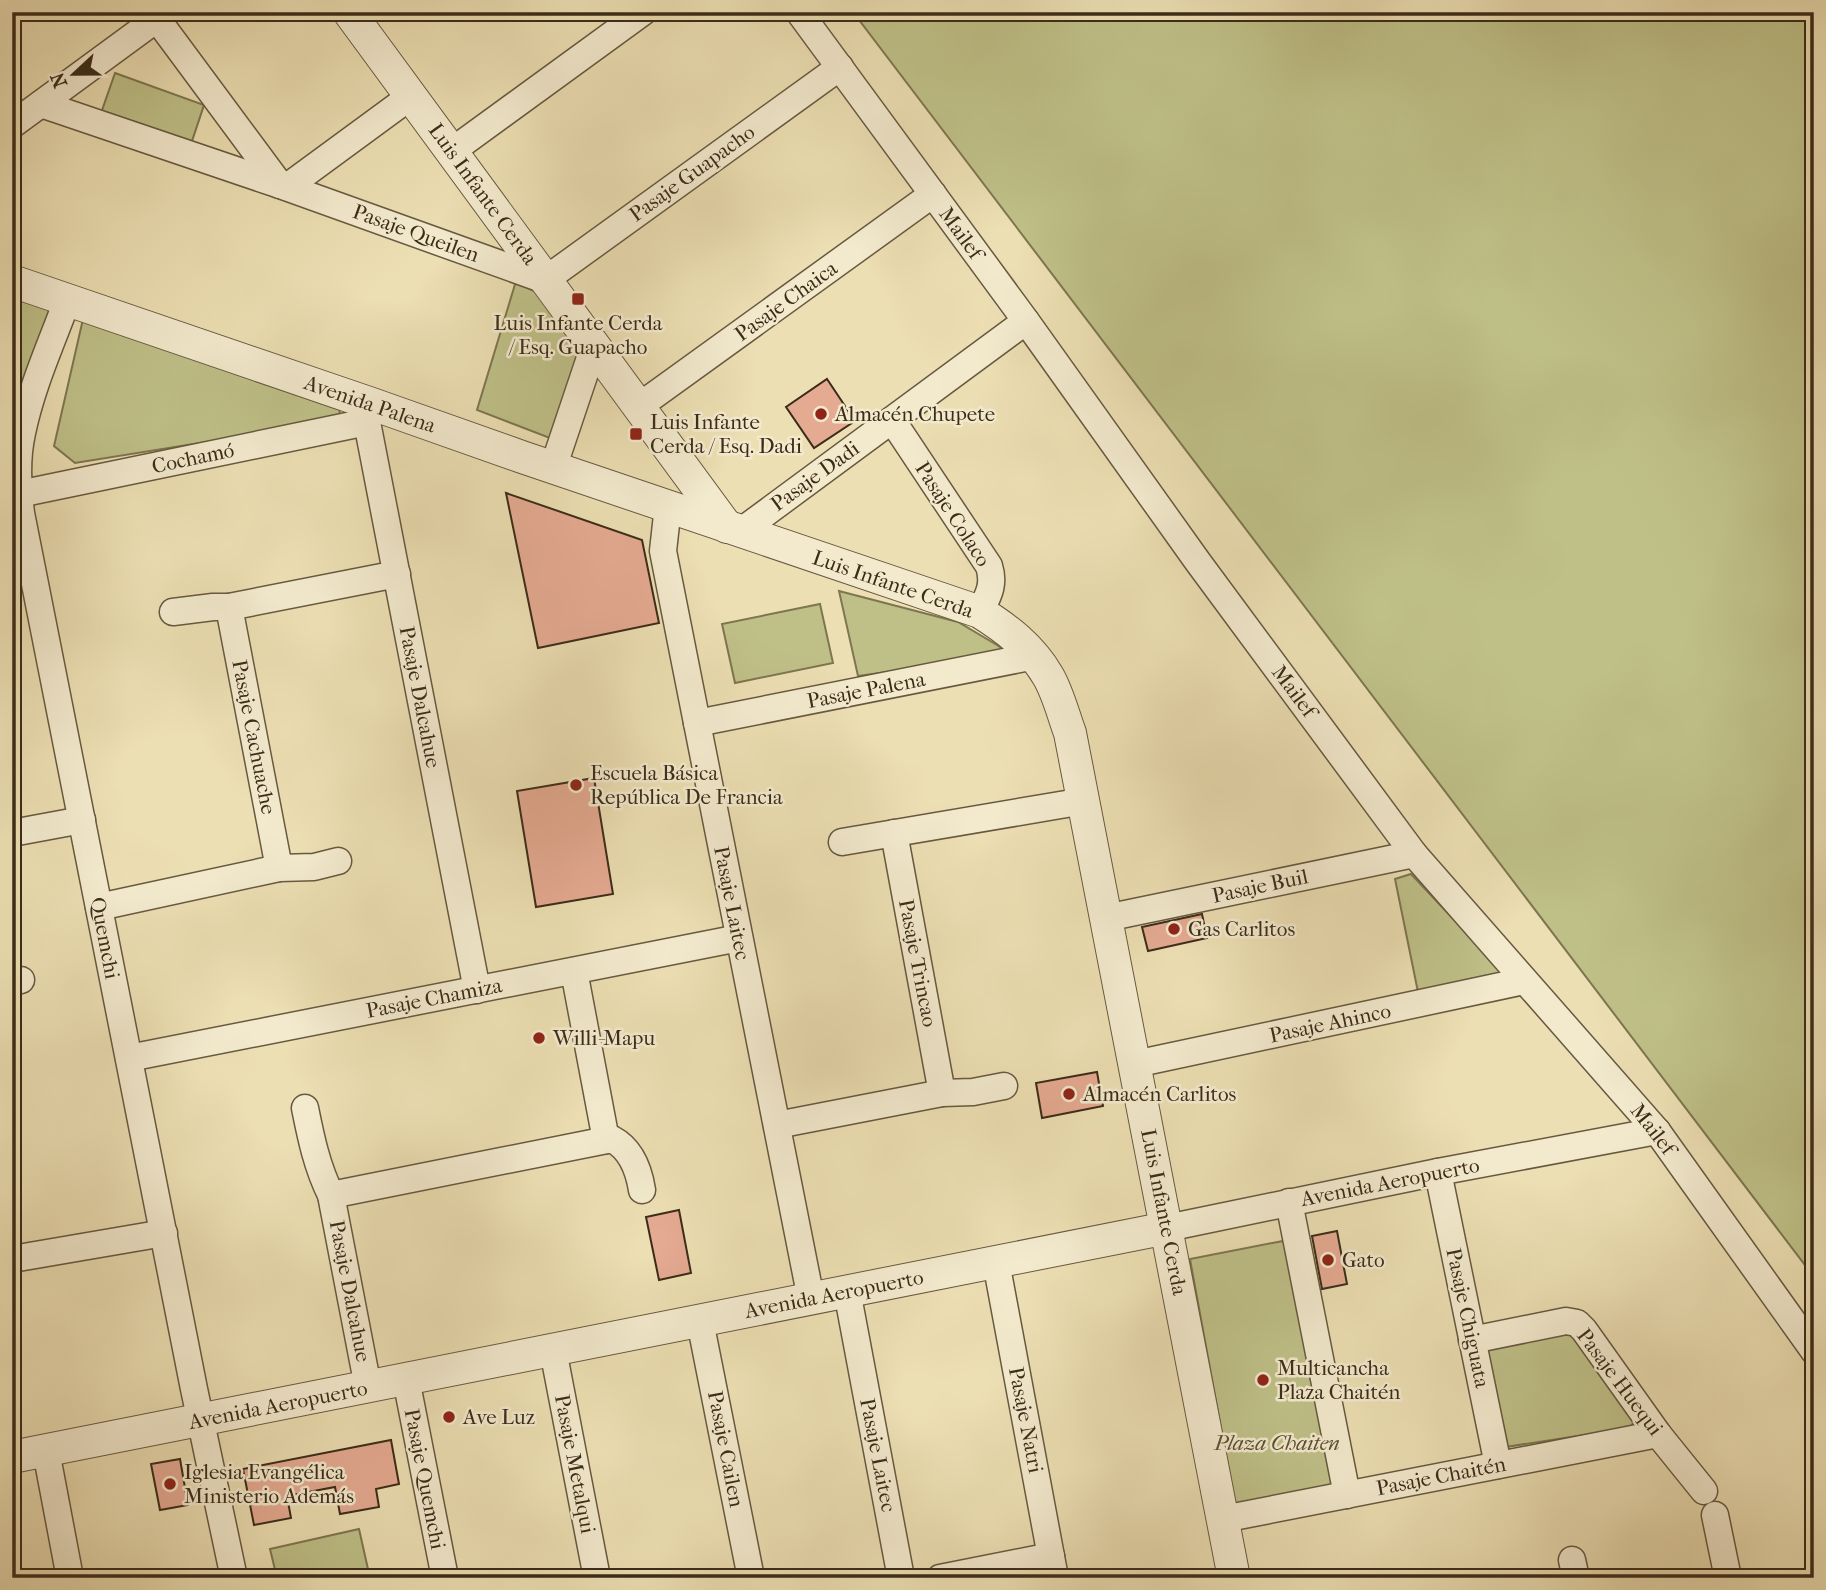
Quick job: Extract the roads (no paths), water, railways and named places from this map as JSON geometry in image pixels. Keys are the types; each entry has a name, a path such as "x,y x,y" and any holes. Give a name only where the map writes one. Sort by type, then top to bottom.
{"street":[{"path":"452,151 643,12"},
{"name":"Mailef","path":"799,12 1026,321 1198,562 1414,854 1657,1131 1814,1350"},
{"path":"12,125 162,16 284,186 411,96"},
{"name":"Luis Infante Cerda","path":"361,16 411,96 638,407 733,529 980,612 1014,635 1035,656 1049,677 1070,733 1084,801 1234,1578"},
{"name":"Pasaje Guapacho","path":"545,280 840,67"},
{"name":"Pasaje Queilen","path":"41,104 284,186 545,280"},
{"name":"Pasaje Chaica","path":"638,407 933,194"},
{"name":"Avenida Palena","path":"12,281 369,413 553,468 733,529"},
{"name":"Quemchi","path":"67,301 17,434 16,480 24,533 234,1578"},
{"name":"Pasaje Dadi","path":"733,529 892,420 1026,321"},
{"path":"553,468 594,346"},
{"name":"Cochamó","path":"16,480 369,413"},
{"name":"Pasaje Dalcahue","path":"369,413 397,575 477,990"},
{"name":"Pasaje Colaco","path":"892,420 989,566 992,573 991,591 980,612"},
{"name":"Pasaje Laitec","path":"668,506 663,551 811,1299"},
{"path":"173,612 229,607 397,575"},
{"name":"Pasaje Cachuache","path":"229,607 279,868"},
{"name":"Pasaje Palena","path":"697,723 1035,656"},
{"path":"842,842 1084,801"},
{"path":"12,833 82,820"},
{"name":"Pasaje Trincao","path":"894,833 942,1093"},
{"name":"Pasaje Buil","path":"1106,918 1414,854"},
{"path":"99,907 279,868 314,867 338,861"},
{"name":"Pasaje Chamiza","path":"129,1058 739,938"},
{"path":"574,971 606,1140 617,1141 628,1155 638,1170 642,1190"},
{"name":"Pasaje Ahinco","path":"1135,1064 1524,981"},
{"path":"776,1125 942,1093 973,1092 1003,1086"},
{"name":"Pasaje Dalcahue","path":"305,1108 319,1169 331,1195 368,1387"},
{"name":"Avenida Aeropuerto","path":"12,1457 1438,1172 1657,1131"},
{"name":"Pasaje Dalcahue","path":"331,1195 606,1140"},
{"name":"Pasaje Chiguata","path":"1438,1172 1498,1465"},
{"path":"1289,1202 1347,1495"},
{"path":"12,1259 164,1233"},
{"name":"Pasaje Natri","path":"996,1262 1053,1567"},
{"name":"Pasaje Laitec","path":"847,1291 901,1578"},
{"name":"Pasaje Cailen","path":"700,1321 751,1578"},
{"name":"Pasaje Huequi","path":"1472,1340 1566,1321 1577,1323 1658,1434 1704,1491"},
{"name":"Pasaje Metalqui","path":"553,1350 597,1578"},
{"name":"Pasaje Quemchi","path":"406,1379 445,1578"},
{"name":"Pasaje Chaitén","path":"1223,1519 1658,1434"},
{"path":"46,1451 70,1578"},
{"path":"1715,1515 1728,1578"},
{"path":"940,1578 1053,1567"}],"place":[{"name":"Luis Infante Cerda / Esq. Guapacho","path":"578,299"},
{"name":"Almacén Chupete","path":"821,414"},
{"name":"Luis Infante Cerda / Esq. Dadi","path":"636,434"},
{"name":"Escuela Básica República De Francia","path":"576,785"},
{"name":"Gas Carlitos","path":"1174,929"},
{"name":"Willi-Mapu","path":"539,1038"},
{"name":"Almacén Carlitos","path":"1069,1094"},
{"name":"Gato","path":"1328,1260"},
{"name":"Multicancha Plaza Chaitén","path":"1263,1380"},
{"name":"Ave Luz","path":"449,1417"},
{"name":"Iglesia Evangélica Ministerio Además","path":"170,1484"}],"park label":[{"name":"Plaza Chaiten","path":"1277,1443"}]}
